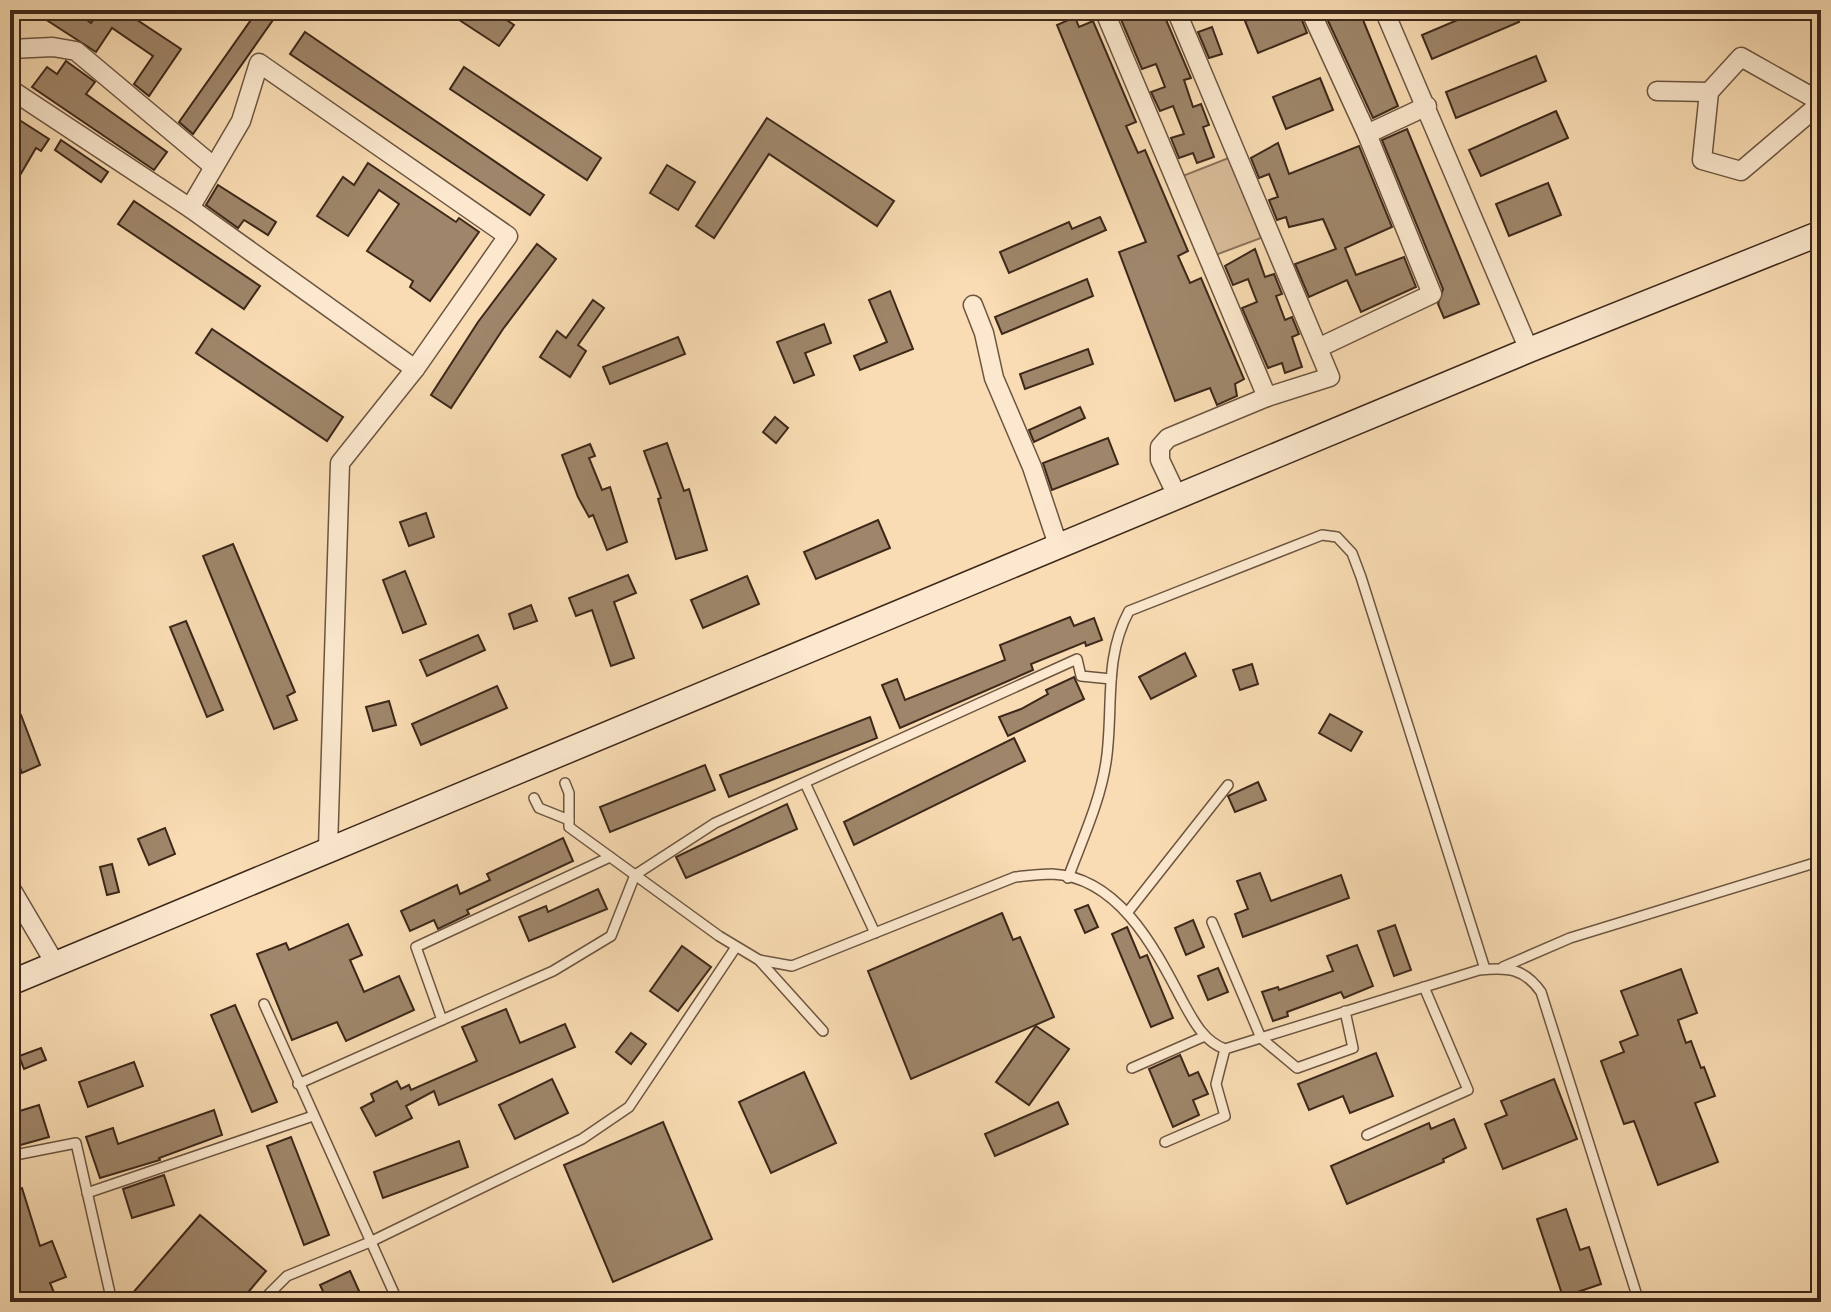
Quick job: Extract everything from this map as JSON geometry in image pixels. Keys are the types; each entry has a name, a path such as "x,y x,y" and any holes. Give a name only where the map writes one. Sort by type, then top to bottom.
{"street":[{"path":"1104,10 1267,397"},
{"path":"1176,10 1330,377 1267,397 1168,438 1160,447 1160,460 1178,498"},
{"path":"1310,10 1367,134 1432,294 1318,348"},
{"path":"1384,10 1529,350"},
{"path":"10,49 53,47 76,51 213,166"},
{"path":"1741,57 1821,103 1741,171 1702,160 1709,92 1741,57"},
{"path":"190,208 241,121 259,63 508,236 415,369 340,463 328,848"},
{"path":"10,89 190,208 415,369"},
{"path":"1657,91 1709,92"},
{"path":"1367,134 1427,106"},
{"path":"10,983 1529,350 1821,233"},
{"path":"973,305 984,333 994,378 1032,467 1059,548"},
{"path":"10,887 56,965"}],"lane":[{"path":"1068,878 1101,791 1107,758 1112,652 1129,611 1137,605 1322,535 1337,537 1352,553 1361,577 1485,969"},
{"path":"298,1084 553,971 611,936 635,875 715,823 1077,659 1081,676 1111,679"},
{"path":"565,783 569,827 736,947 759,960 823,1031"},
{"path":"805,783 875,933"},
{"path":"1127,913 1228,785"},
{"path":"534,798 539,808 569,820"},
{"path":"442,1020 416,947 610,857"},
{"path":"759,960 792,966 1015,877 1053,874 1087,884 1127,913 1151,941 1192,1020 1212,1044 1225,1049 1485,969 1503,967 1570,938 1821,861"},
{"path":"1212,922 1261,1038 1297,1068 1353,1048 1345,1011"},
{"path":"261,1302 287,1276 370,1242 582,1139 629,1107 736,947"},
{"path":"1503,967 1530,977 1541,992 1639,1302"},
{"path":"1367,1135 1468,1090 1424,987"},
{"path":"264,1004 398,1302"},
{"path":"1132,1068 1205,1036"},
{"path":"1165,1142 1225,1116 1216,1084 1225,1049"},
{"path":"87,1193 313,1116"},
{"path":"10,1156 76,1143 112,1302"}],"shaded area":[{"path":"1231,157 1261,238 1210,257 1180,177"}],"building":[{"path":"31,10 74,10 91,23 100,10 122,10 181,49 149,96 134,84 153,56 112,28 96,52"},
{"path":"258,10 280,10 193,134 179,122"},
{"path":"444,10 492,10 514,25 499,46"},
{"path":"1117,10 1153,10 1155,18 1164,15 1191,78 1184,80 1193,107 1201,104 1209,125 1203,127 1214,157 1197,163 1193,153 1179,158 1171,138 1184,134 1173,106 1160,111 1151,92 1165,87 1156,64 1142,69"},
{"path":"1272,10 1298,10 1307,33 1258,53 1245,21"},
{"path":"1323,10 1359,10 1398,106 1373,118"},
{"path":"1481,10 1513,10 1519,22 1432,59 1422,35"},
{"path":"1075,17 1079,27 1093,21 1136,122 1126,126 1138,153 1145,150 1188,251 1178,256 1190,283 1201,278 1244,379 1235,384 1237,396 1217,405 1210,388 1175,401 1119,252 1146,242 1057,25"},
{"path":"1212,27 1222,54 1209,58 1198,32"},
{"path":"305,32 544,195 530,215 290,54"},
{"path":"1536,56 1546,81 1456,118 1446,92"},
{"path":"66,61 95,82 86,94 167,152 154,170 32,87 47,67 57,74"},
{"path":"464,67 601,158 587,180 450,89"},
{"path":"1320,78 1333,110 1286,129 1273,97"},
{"path":"1556,111 1568,138 1481,176 1469,150"},
{"path":"10,114 49,139 41,151 36,148 19,177 10,172"},
{"path":"767,118 894,201 877,226 769,154 714,238 696,226"},
{"path":"1407,129 1479,304 1444,318 1438,304 1443,289 1382,140"},
{"path":"61,140 108,172 101,182 55,150"},
{"path":"1278,143 1289,174 1359,146 1392,227 1345,248 1356,275 1404,257 1416,287 1361,312 1347,280 1309,297 1295,264 1336,249 1323,219 1289,227 1286,217 1277,220 1269,200 1278,197 1269,174 1259,178 1251,158"},
{"path":"368,163 456,222 459,218 479,232 430,301 410,287 413,281 367,251 399,204 379,190 348,236 317,216 343,177 354,185"},
{"path":"667,165 695,182 678,210 650,193"},
{"path":"1548,183 1561,215 1509,236 1496,204"},
{"path":"218,185 276,222 268,235 244,220 238,228 206,205"},
{"path":"134,201 260,286 244,309 118,224"},
{"path":"1100,217 1106,230 1009,273 1000,252 1069,222 1072,229"},
{"path":"537,244 556,259 503,329 451,408 431,395 478,322"},
{"path":"1255,249 1265,277 1274,274 1282,294 1276,296 1285,320 1292,317 1299,334 1292,337 1302,367 1285,373 1282,363 1268,368 1242,308 1257,302 1248,279 1233,285 1225,266"},
{"path":"1087,279 1093,296 1002,334 995,317"},
{"path":"890,291 913,349 860,370 854,356 887,342 869,300"},
{"path":"593,300 604,308 578,345 586,351 570,377 540,357 557,331 566,338"},
{"path":"824,324 831,343 805,353 814,375 794,383 777,342"},
{"path":"212,329 343,417 327,441 196,353"},
{"path":"678,337 685,354 610,384 603,367"},
{"path":"1088,349 1093,364 1025,389 1020,374"},
{"path":"1080,407 1085,418 1034,442 1029,430"},
{"path":"775,417 788,428 776,443 763,432"},
{"path":"1108,438 1118,464 1052,490 1043,463"},
{"path":"667,443 684,491 689,489 707,550 676,559 658,499 661,498 644,451"},
{"path":"590,444 595,456 589,458 602,490 610,487 627,542 607,550 593,515 589,517 578,497 562,455"},
{"path":"426,513 434,537 409,546 400,522"},
{"path":"878,520 890,548 816,579 804,552"},
{"path":"233,544 295,692 287,696 297,720 274,729 203,556"},
{"path":"405,571 426,624 403,633 383,580"},
{"path":"628,575 636,593 614,602 634,658 611,666 592,610 576,616 569,598"},
{"path":"747,576 759,604 703,628 691,600"},
{"path":"531,605 537,621 514,629 509,614"},
{"path":"1070,617 1074,626 1094,618 1102,640 1086,646 1085,642 1031,664 1033,670 900,728 882,685 897,679 905,700 1005,660 1000,645"},
{"path":"186,621 223,710 207,717 170,627"},
{"path":"478,635 485,650 427,676 420,660"},
{"path":"1185,653 1196,676 1151,699 1139,677"},
{"path":"1252,664 1258,684 1240,690 1233,670"},
{"path":"1074,677 1084,699 1008,736 999,717 1021,709 1048,694 1046,690"},
{"path":"497,686 507,708 421,745 412,724"},
{"path":"389,701 396,725 373,731 366,707"},
{"path":"1330,714 1362,732 1351,751 1319,733"},
{"path":"21,715 40,765 22,773 10,743 10,720"},
{"path":"870,717 877,738 729,797 720,775"},
{"path":"1014,738 1025,761 854,845 844,822"},
{"path":"705,765 715,790 610,832 600,807"},
{"path":"1258,782 1266,800 1235,812 1228,796"},
{"path":"787,804 797,829 686,878 676,857"},
{"path":"165,828 175,854 149,865 138,839"},
{"path":"563,838 573,861 467,910 469,914 438,929 434,920 410,931 401,911 457,885 460,894 490,880 487,874"},
{"path":"112,864 119,892 107,895 100,867"},
{"path":"1260,873 1271,901 1341,875 1349,898 1243,937 1235,914 1248,909 1237,881"},
{"path":"598,889 607,909 529,941 519,917 546,906 548,912"},
{"path":"1088,905 1098,927 1085,933 1075,910"},
{"path":"1002,913 1013,940 1020,937 1054,1017 911,1079 868,971"},
{"path":"1193,920 1204,947 1186,955 1175,928"},
{"path":"348,924 362,955 350,960 364,992 399,976 414,1010 346,1041 337,1022 292,1040 257,954 286,943 289,950"},
{"path":"1395,925 1411,970 1394,976 1378,931"},
{"path":"1127,927 1140,958 1147,955 1173,1018 1151,1027 1112,934"},
{"path":"1357,945 1373,986 1344,998 1341,992 1287,1012 1288,1016 1273,1021 1262,992 1278,987 1279,990 1333,971 1327,956"},
{"path":"682,946 711,967 678,1011 650,991"},
{"path":"1218,968 1228,992 1208,1000 1198,976"},
{"path":"1681,969 1697,1013 1678,1020 1686,1043 1691,1041 1715,1096 1695,1103 1718,1162 1658,1185 1634,1121 1624,1124 1601,1061 1624,1052 1620,1042 1638,1035 1621,991"},
{"path":"235,1005 277,1102 252,1112 211,1015"},
{"path":"506,1009 520,1043 565,1024 575,1047 439,1105 434,1091 406,1106 412,1118 376,1136 361,1108 374,1101 371,1094 397,1081 401,1089 409,1085 411,1090 477,1061 462,1027"},
{"path":"1036,1026 1069,1049 1029,1105 996,1082"},
{"path":"631,1033 646,1044 631,1064 616,1052"},
{"path":"41,1048 46,1060 24,1069 19,1056"},
{"path":"1376,1053 1393,1096 1350,1113 1343,1096 1309,1110 1298,1084"},
{"path":"1180,1055 1189,1076 1198,1072 1208,1094 1193,1100 1199,1115 1173,1127 1149,1069"},
{"path":"134,1062 143,1086 88,1107 79,1082"},
{"path":"804,1072 836,1143 771,1173 739,1102"},
{"path":"552,1079 568,1113 515,1139 499,1105"},
{"path":"1554,1079 1577,1139 1503,1169 1485,1124 1507,1115 1501,1101"},
{"path":"1058,1102 1068,1124 995,1156 985,1134"},
{"path":"39,1105 49,1137 10,1148 10,1114"},
{"path":"214,1110 222,1135 160,1160 100,1178 86,1137 113,1128 118,1144"},
{"path":"1454,1119 1466,1148 1443,1159 1444,1162 1347,1204 1331,1166 1429,1123 1431,1129"},
{"path":"663,1122 712,1239 613,1282 564,1165"},
{"path":"291,1137 329,1235 304,1245 267,1146"},
{"path":"459,1141 468,1167 383,1198 374,1172"},
{"path":"164,1175 174,1205 132,1218 123,1189"},
{"path":"22,1188 40,1246 52,1241 66,1277 50,1283 55,1295 37,1302 10,1302 10,1241 18,1238 10,1217 10,1193"},
{"path":"1566,1209 1580,1250 1589,1247 1601,1284 1563,1297 1537,1219"},
{"path":"200,1215 266,1271 240,1302 125,1302"},
{"path":"350,1271 364,1302 328,1302 320,1285"}]}
